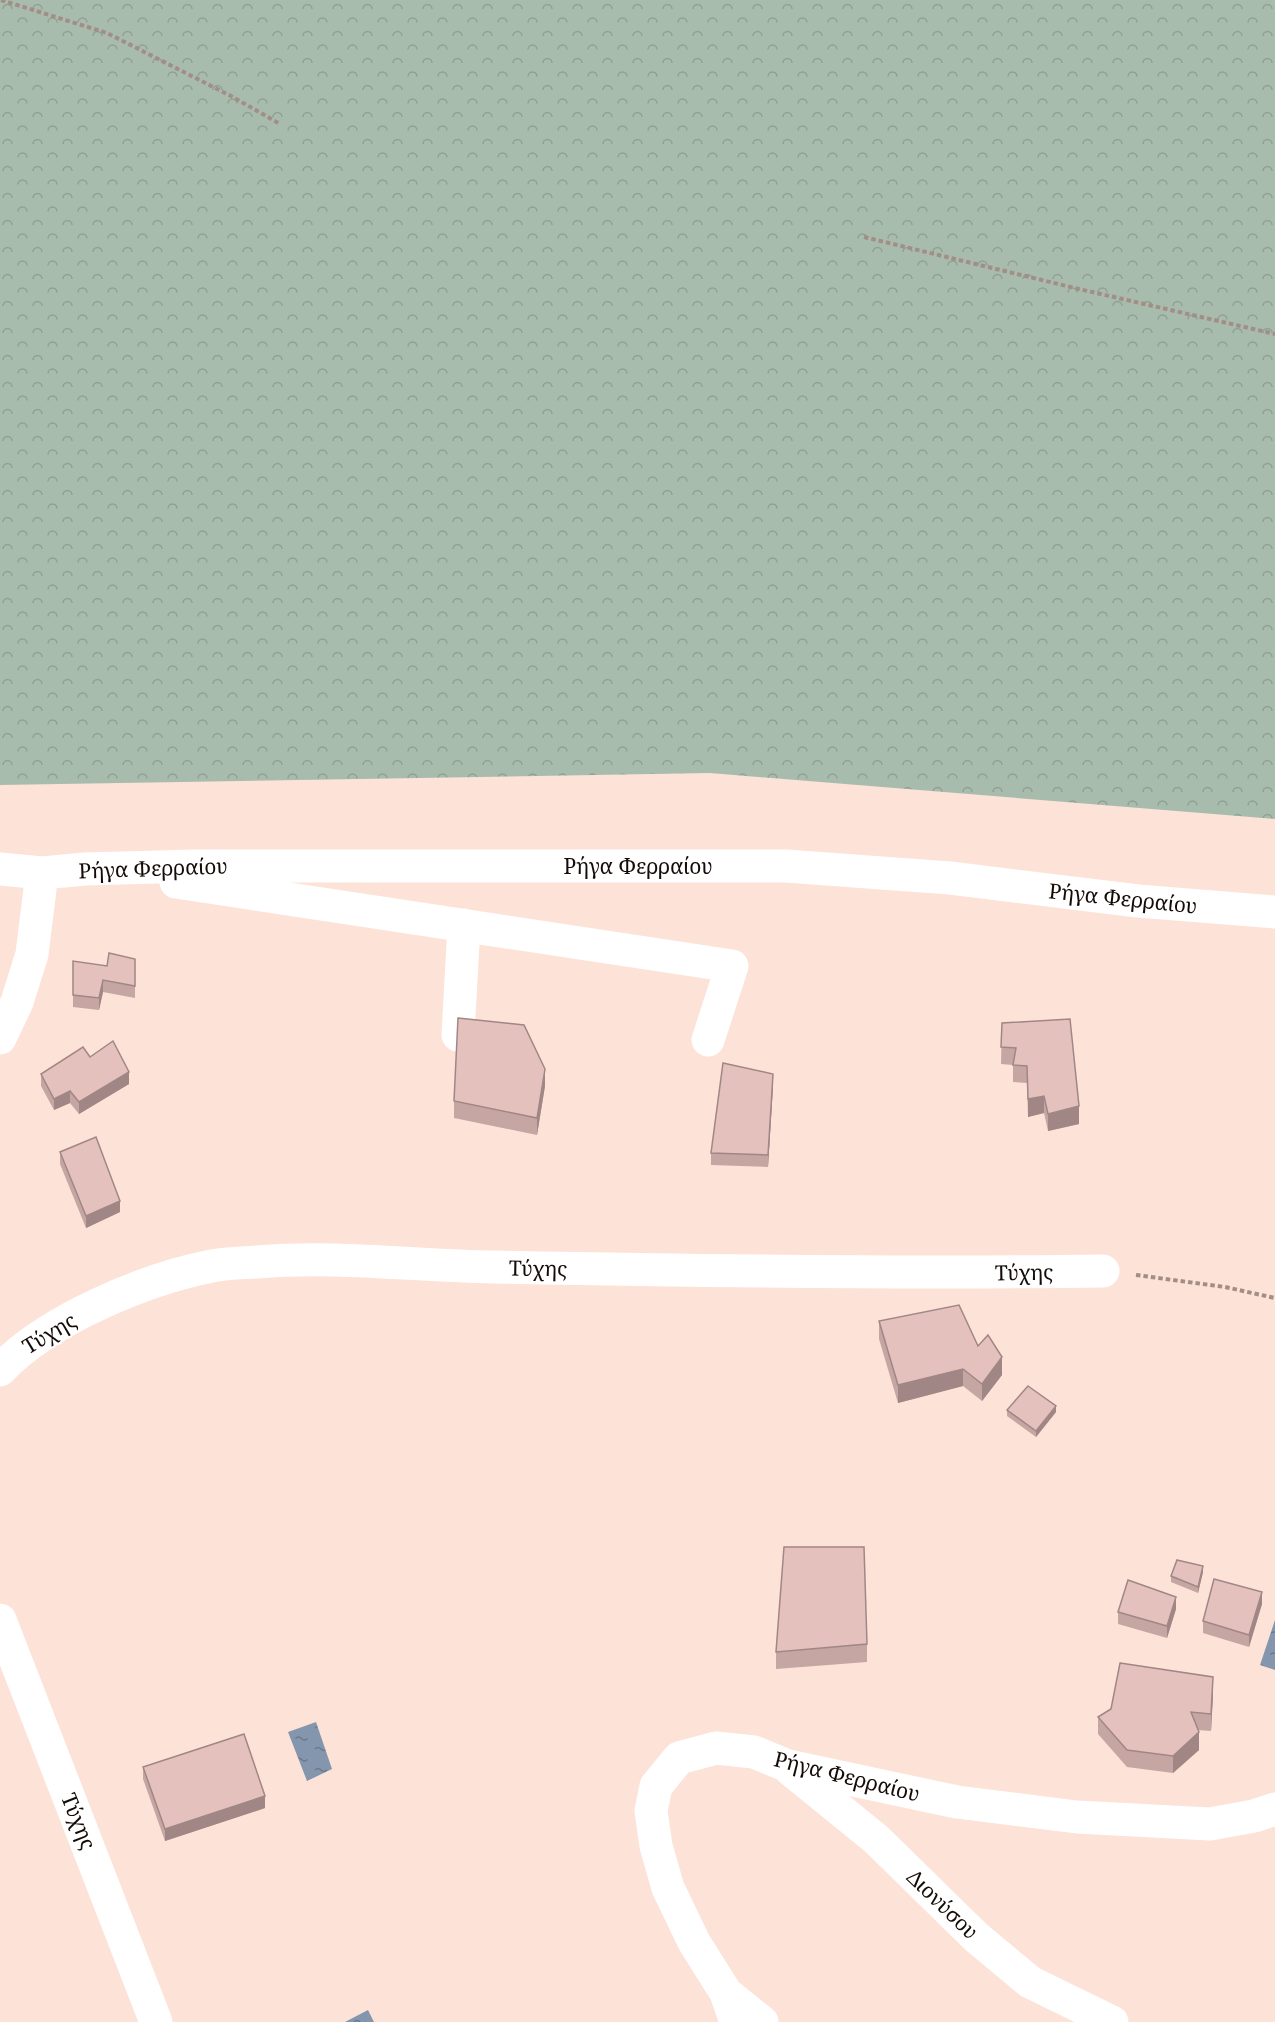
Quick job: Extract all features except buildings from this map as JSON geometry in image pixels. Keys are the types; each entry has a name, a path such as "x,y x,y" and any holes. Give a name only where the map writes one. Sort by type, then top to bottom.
{"street":[{"name":"Ρήγα Φερραίου","path":"0,869 42,873 85,869 193,866 786,866 950,878 1138,901 1275,912"},
{"path":"85,869 732,966 708,1040"},
{"path":"0,1038 17,1002 32,954 42,873"},
{"path":"458,1035 464,926"},
{"name":"Τύχης","path":"0,1370 16,1353 72,1318 119,1294 173,1276 213,1266 272,1261 346,1259 480,1267 821,1273 1103,1271"},
{"name":"Τύχης","path":"0,1620 156,2022"},
{"name":"Ρήγα Φερραίου","path":"731,2008 694,1942 668,1888 656,1846 651,1811 656,1786 679,1758 716,1748 754,1752 788,1766 957,1802 1077,1817 1210,1824 1254,1816 1275,1809"},
{"name":"Διονύσου","path":"788,1766 876,1839 976,1937 1030,1982 1112,2022"},
{"path":"731,2008 762,2022"}],"path":[{"path":"1,0 107,33 231,96 280,124"},
{"path":"864,237 1275,334"},
{"path":"1103,1271 1225,1287 1275,1298"}],"green space":[{"path":"0,0 1275,0 1275,819 710,773 0,785"}],"water":[{"path":"1275,1620 1275,1670 1260,1665"},
{"path":"316,1722 332,1769 307,1781 288,1732"},
{"path":"368,2010 374,2022 345,2022"}]}
